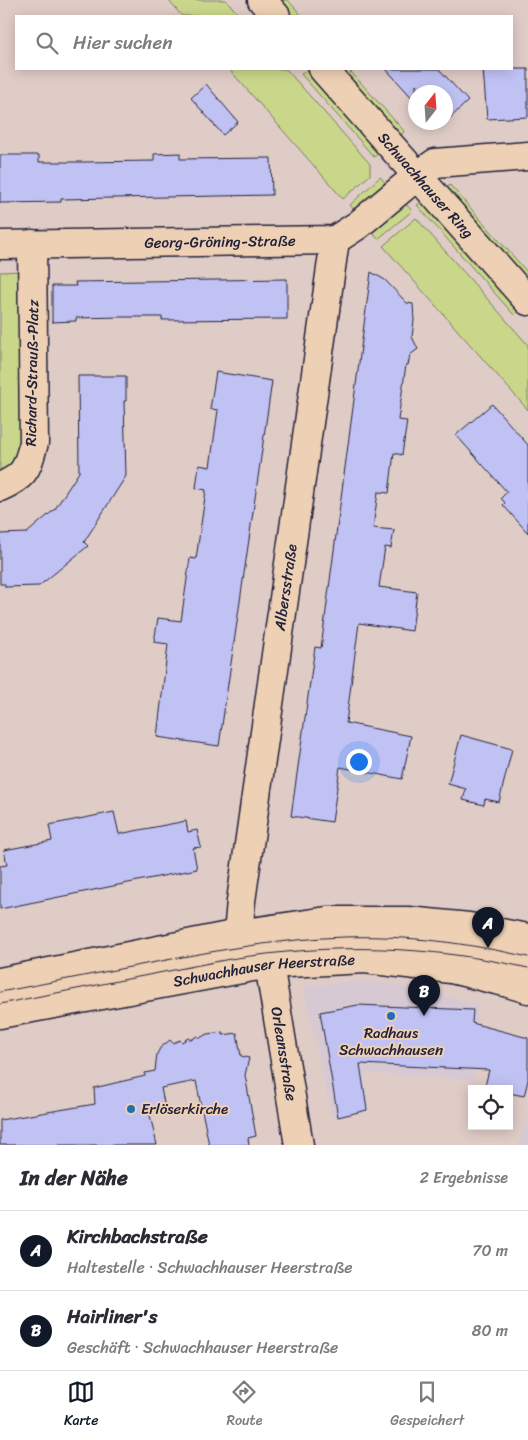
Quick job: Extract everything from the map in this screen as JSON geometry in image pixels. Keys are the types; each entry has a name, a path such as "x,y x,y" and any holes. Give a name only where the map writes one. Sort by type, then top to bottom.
{"street":[{"path":"262,0 275,15"},
{"name":"Schwachhauser Ring","path":"324,70 528,302"},
{"path":"335,240 358,225 435,162 528,156"},
{"name":"Georg-Gröning-Straße","path":"0,245 335,240"},
{"name":"Albersstraße","path":"238,934 241,901 335,240"},
{"name":"Richard-Strauß-Platz","path":"0,487 14,481 26,470 34,443 32,244"},
{"path":"0,982 238,934 327,921 408,920 469,926 528,938"},
{"path":"0,998 242,951 325,942 423,944 487,953 528,962"},
{"name":"Schwachhauser Heerstraße","path":"0,1014 269,964 365,959 452,969 508,982 528,989"},
{"name":"Orleansstraße","path":"269,964 299,1145"}],"shaded area":[{"path":"357,982 386,983 414,988 478,1004 474,1080 364,1073 369,1110 332,1117 303,986"},
{"path":"528,1111 528,1145 519,1145"}],"green space":[{"path":"168,0 226,0 239,15 181,15"},
{"path":"278,0 288,0 301,15 291,15"},
{"path":"230,70 287,70 370,164 370,175 343,199"},
{"path":"309,70 381,152 374,157 301,74"},
{"path":"351,72 404,131 399,139 345,78"},
{"path":"380,177 387,185 357,213 350,205"},
{"path":"450,185 528,273 528,285 450,196 447,188"},
{"path":"423,201 519,309 514,315 417,205"},
{"path":"405,203 412,211 378,239 372,232"},
{"path":"416,218 528,345 528,410 383,246"},
{"path":"22,271 25,445 20,459 0,475 0,272"}],"building":[{"path":"528,69 528,117 487,119 483,70"},
{"path":"387,70 440,70 468,101 453,115 453,85 408,85 408,93"},
{"path":"206,84 238,122 223,135 191,98"},
{"path":"180,153 180,159 271,158 272,195 61,199 61,202 0,203 0,155 39,155 39,162 84,162 154,161 154,154"},
{"path":"371,272 385,280 407,303 413,304 412,337 418,349 410,355 408,365 406,365 398,420 407,421 402,455 394,453 389,493 378,492 373,528 394,530 391,548 385,547 379,587 417,592 412,631 359,623 346,723 411,736 402,779 340,767 332,822 291,816 315,647 321,648"},
{"path":"287,279 287,319 162,320 162,317 122,317 76,318 76,321 52,322 52,286 76,286 75,282"},
{"path":"216,372 272,381 219,746 157,737 168,644 154,642 158,618 181,621 190,558 196,559 206,490 196,488 199,465 210,467 218,410 210,409"},
{"path":"78,376 126,376 126,401 124,401 126,476 84,542 88,546 39,586 5,587 5,584 0,584 0,534 27,533 55,509 79,472"},
{"path":"492,404 528,445 528,533 503,505 505,503 501,498 507,492 456,435"},
{"path":"461,735 512,749 499,802 485,799 484,805 463,800 466,789 448,784"},
{"path":"114,812 119,834 186,821 188,832 197,830 201,847 193,848 197,869 0,909 0,866 7,865 4,850 52,841 49,825"},
{"path":"358,1005 473,1010 472,1023 528,1038 528,1080 524,1096 513,1094 513,1085 485,1085 489,1070 360,1064 367,1110 338,1117 320,1012"},
{"path":"223,1032 223,1035 237,1033 241,1056 249,1058 245,1075 256,1136 248,1138 249,1145 209,1145 196,1081 161,1088 165,1108 149,1111 157,1145 0,1145 0,1120 95,1104 94,1088 145,1076 145,1073 155,1071 157,1054 160,1048 170,1040 173,1043 180,1040 182,1042 188,1038 191,1040 197,1036 200,1038 207,1034"}],"tram line":[{"path":"0,992 226,949 320,938 390,937 437,941 528,957"},
{"path":"0,1004 230,959 306,950 379,949 416,951 490,960 528,968"}],"place":[{"name":"Kirchbachstraße","path":"488,948"},
{"name":"Radhaus Schwachhausen","path":"391,1016"},
{"name":"Hairliner's","path":"424,1016"},
{"name":"Erlöserkirche","path":"131,1109"}]}
